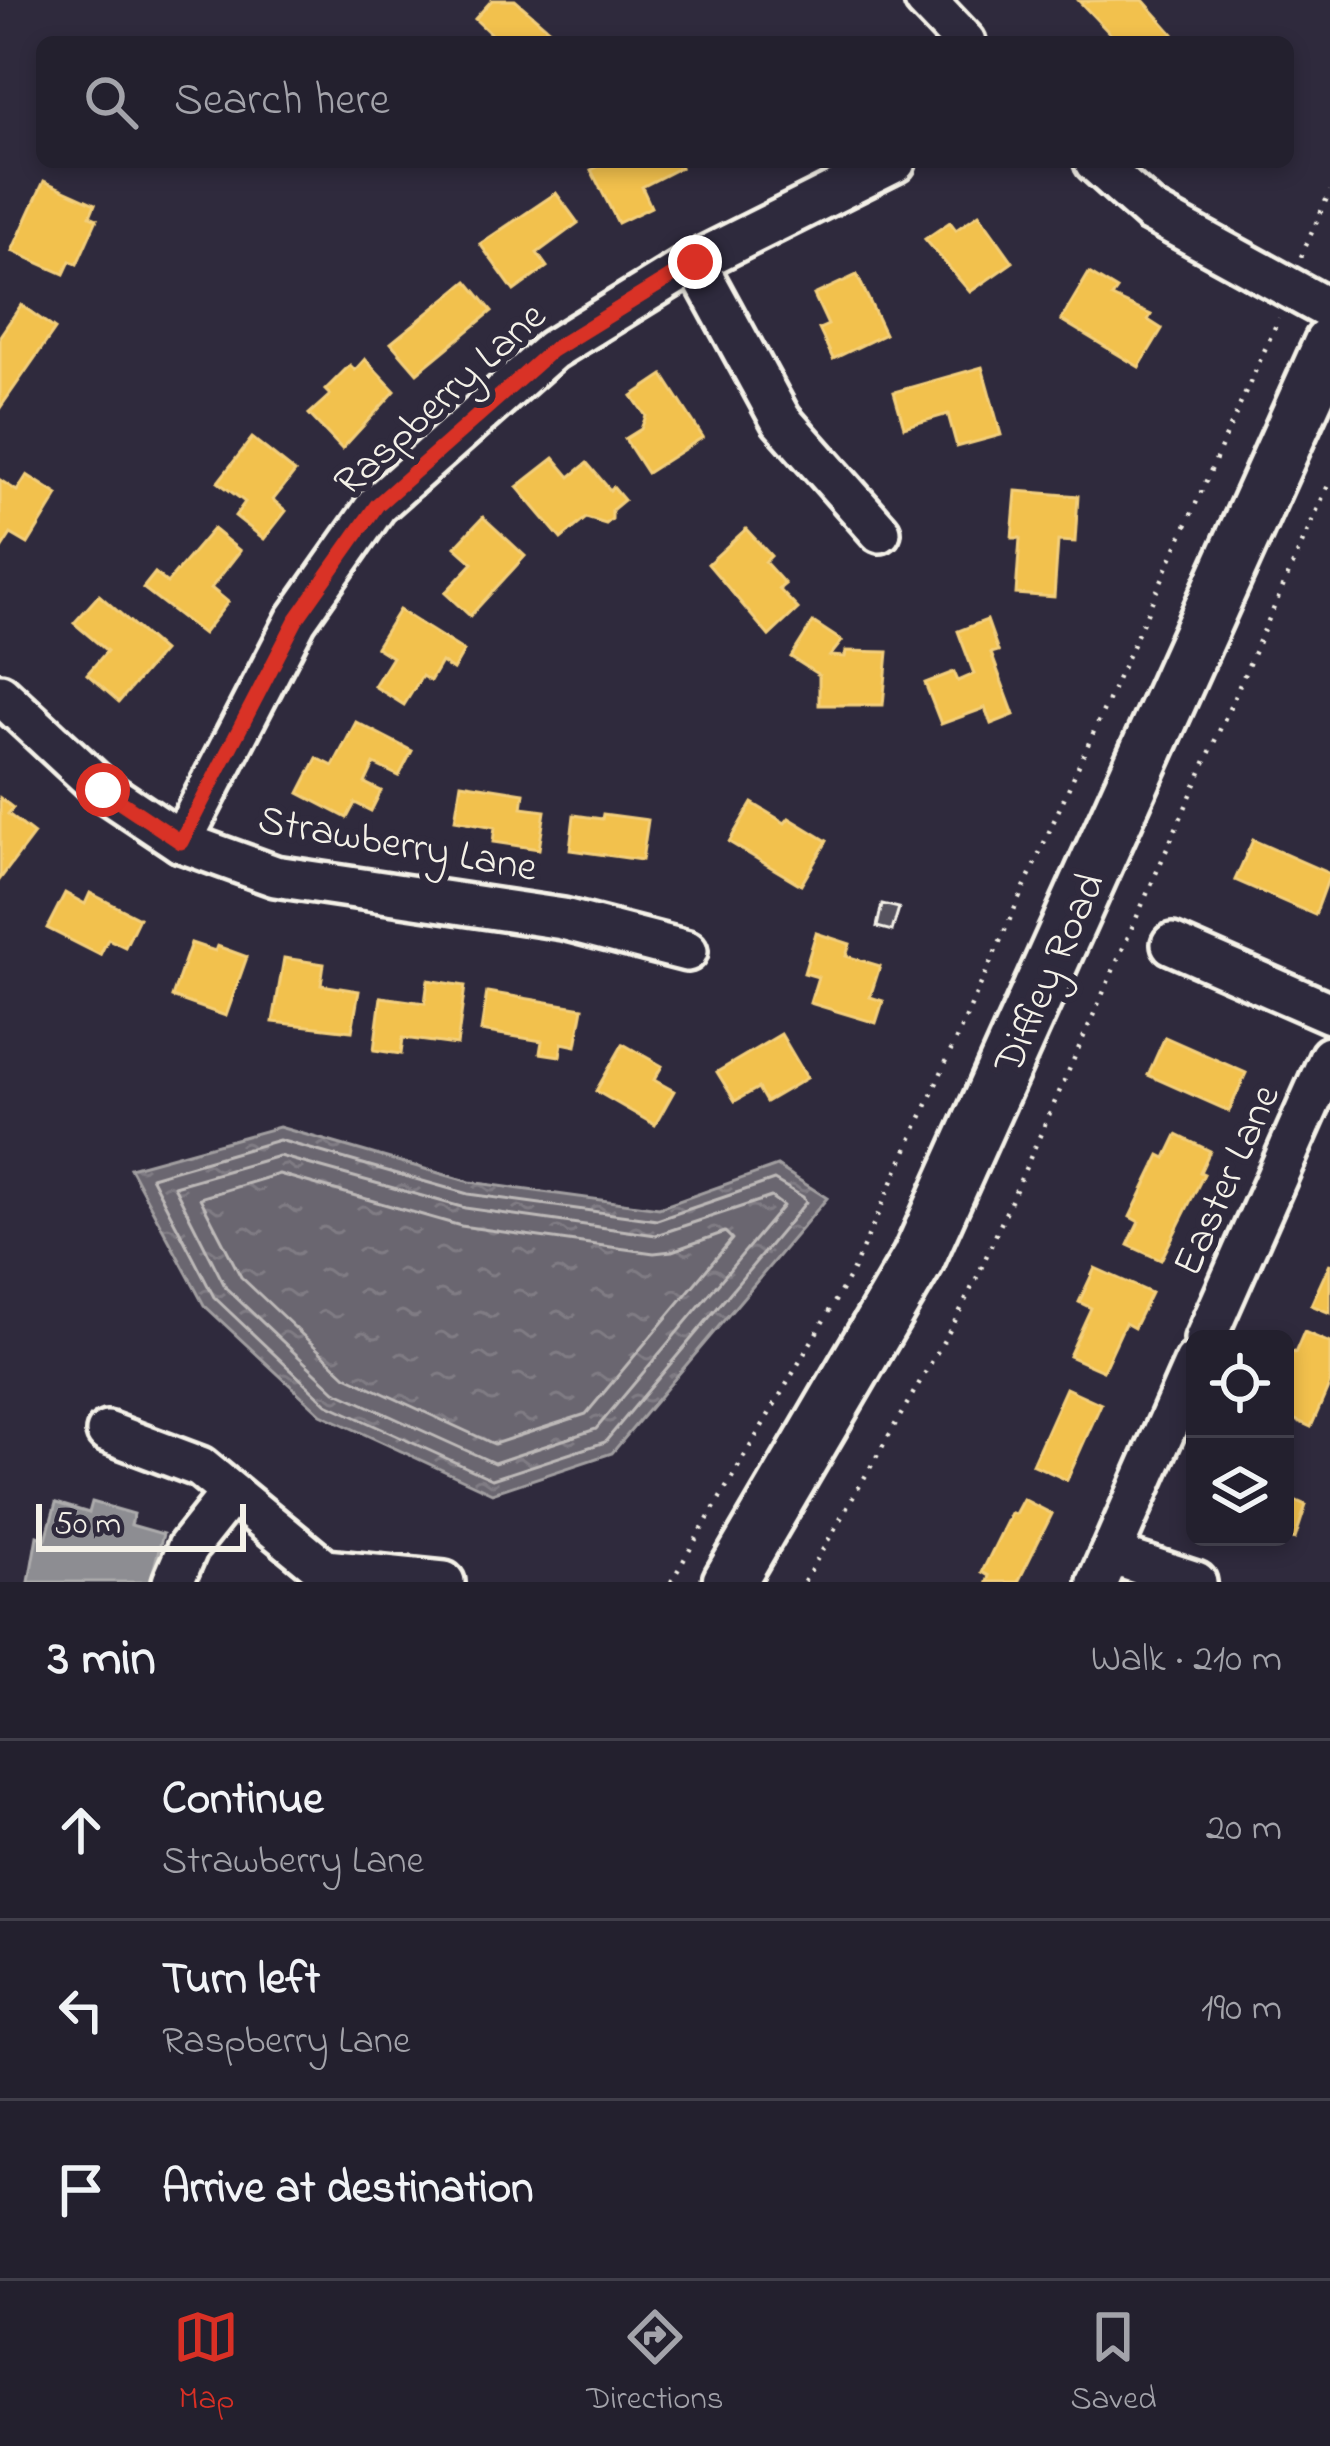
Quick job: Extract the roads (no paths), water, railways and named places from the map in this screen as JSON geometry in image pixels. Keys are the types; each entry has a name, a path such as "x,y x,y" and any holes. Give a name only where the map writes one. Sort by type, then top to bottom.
{"main road":[{"name":"Diffley Road","path":"729,1582 917,1259 1330,344"}],"street":[{"path":"925,0 959,36"},
{"name":"Raspberry Lane","path":"181,842 296,620 377,505 552,350 695,262 883,168"},
{"path":"1102,168 1150,212 1330,310"},
{"path":"695,262 781,420 880,532"},
{"name":"Strawberry Lane","path":"0,694 103,790 181,842 275,876 563,919 687,952"},
{"path":"1172,944 1330,1013"},
{"name":"Easter Lane","path":"1209,1330 1330,1057"},
{"path":"1186,1382 1104,1568 1196,1582"},
{"path":"107,1432 200,1467 325,1570 444,1582"},
{"path":"172,1582 188,1547 231,1493"}],"water":[{"path":"279,1127 470,1182 659,1208 777,1166 827,1198 612,1453 492,1493 321,1414 204,1305 130,1168"}]}
